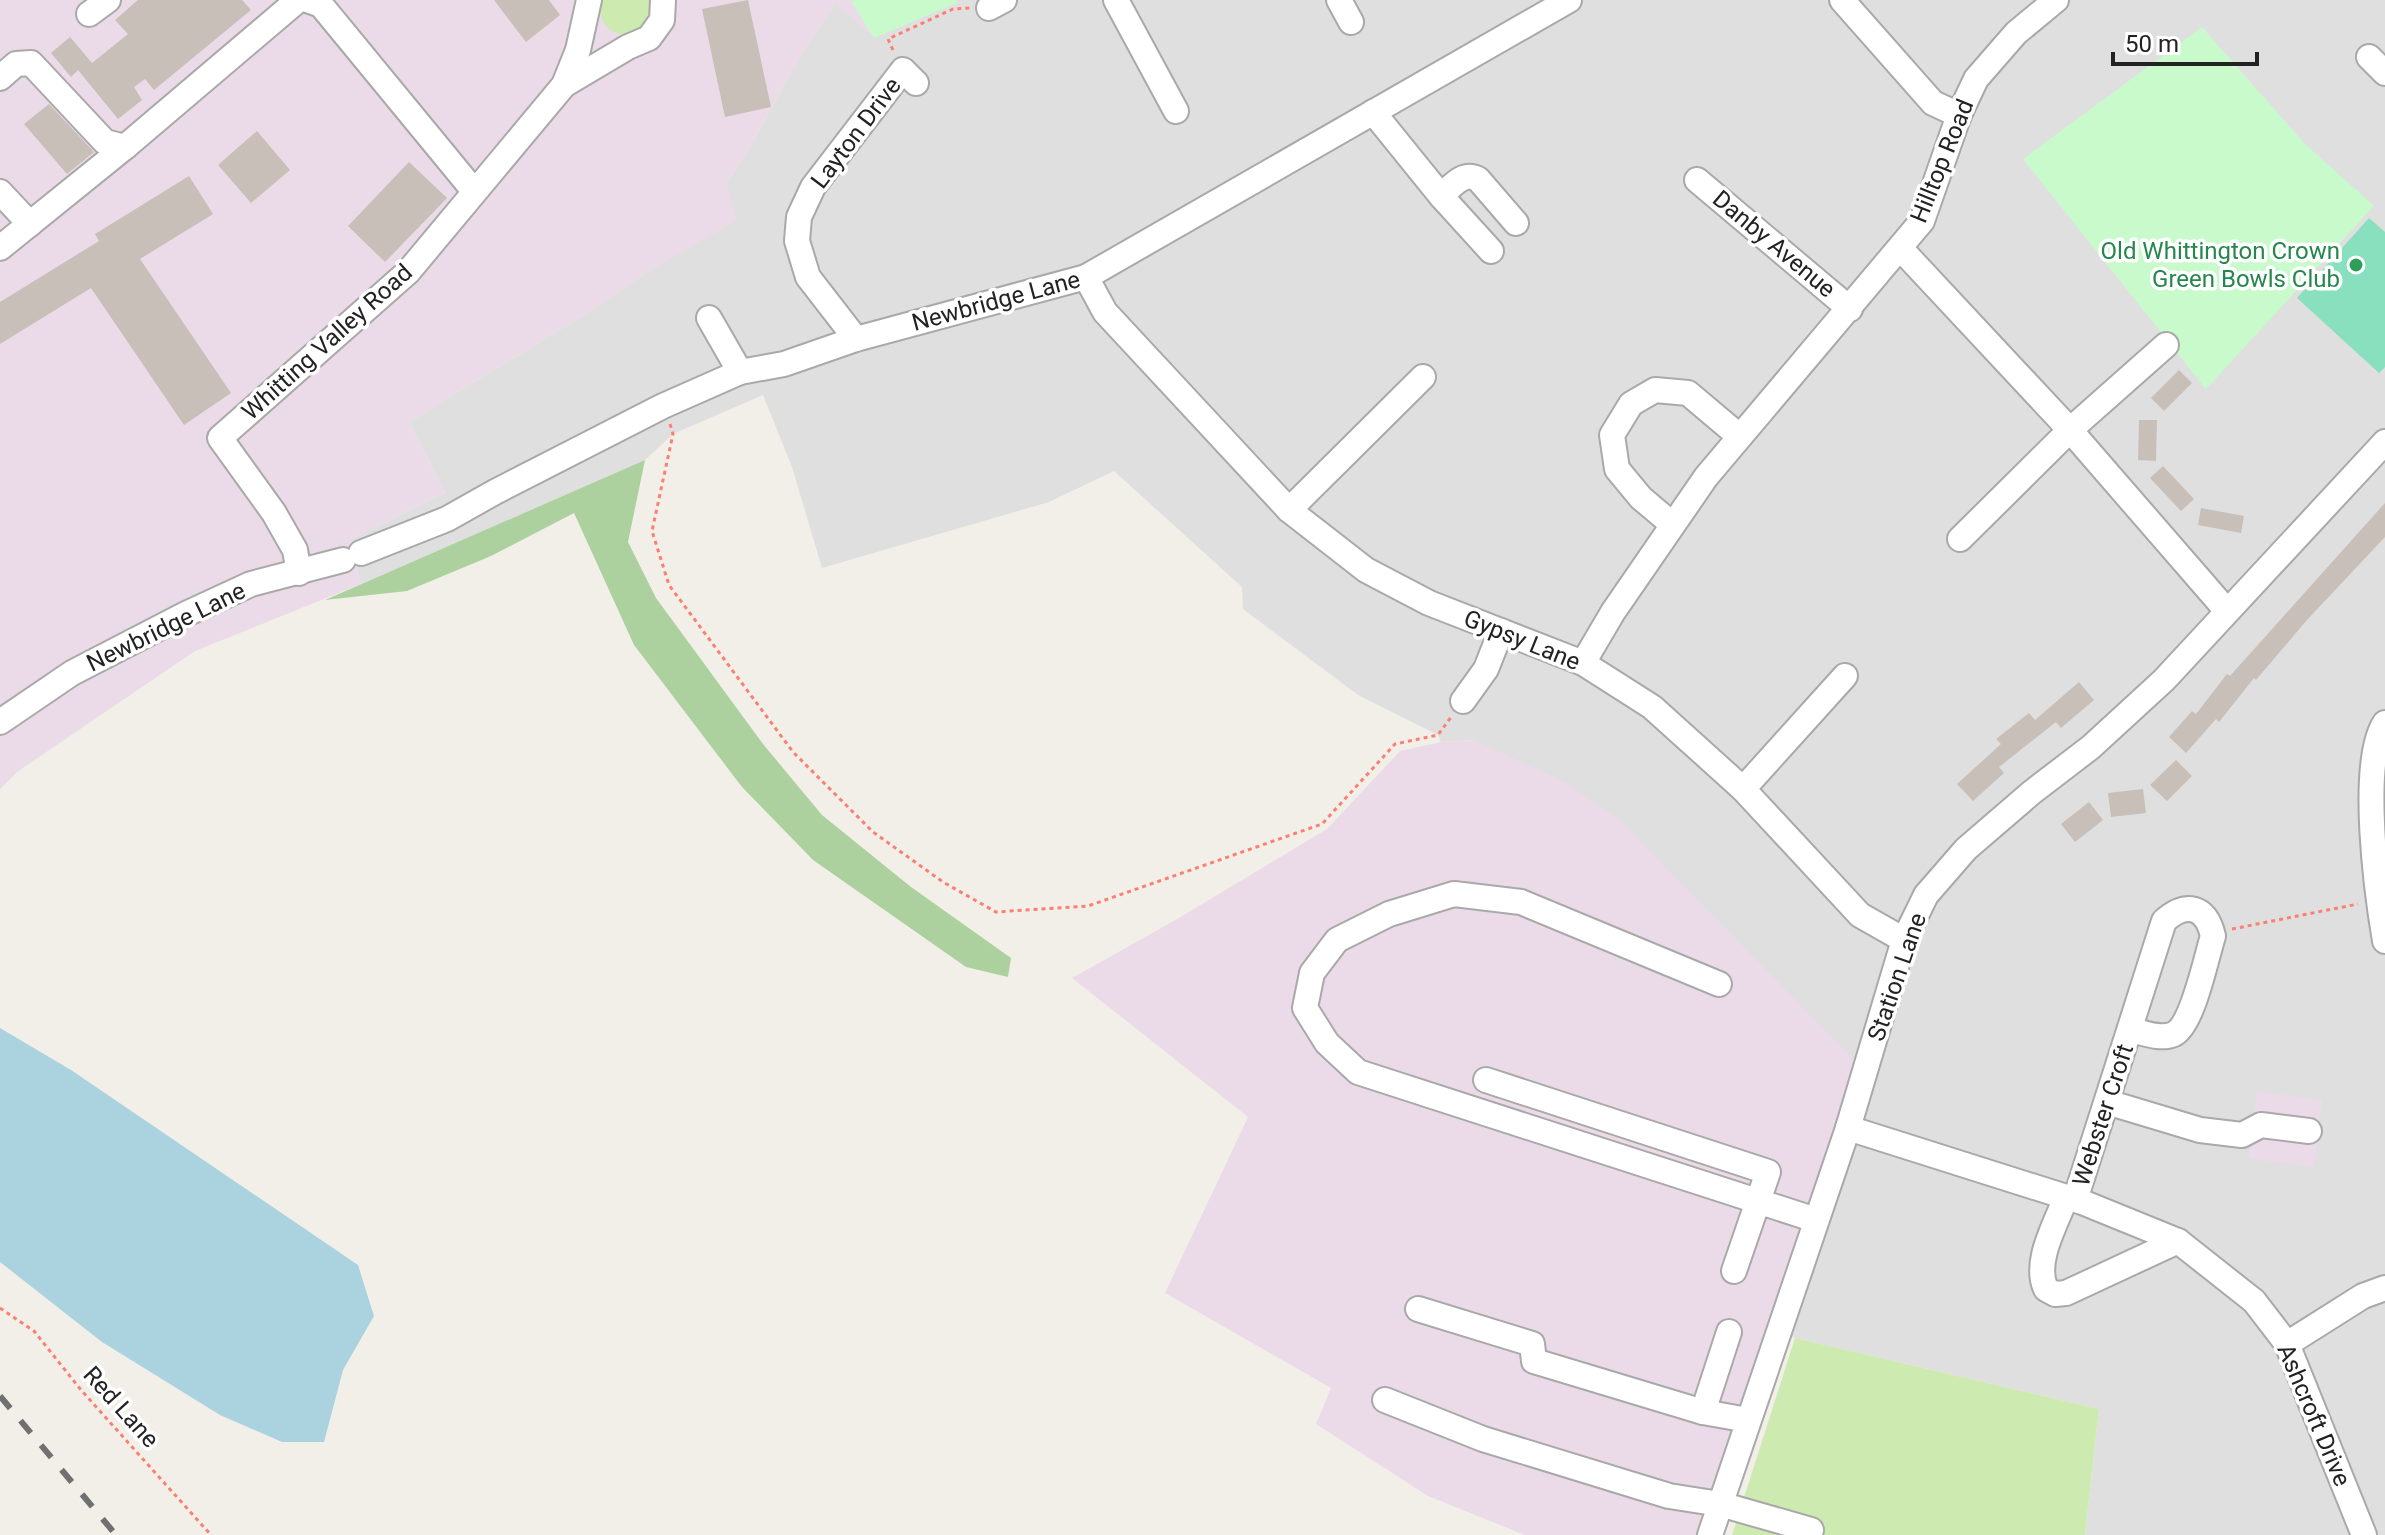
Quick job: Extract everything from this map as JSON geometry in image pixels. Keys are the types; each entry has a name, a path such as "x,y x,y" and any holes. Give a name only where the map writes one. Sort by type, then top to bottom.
{"street":[{"path":"0,248 298,0"},
{"path":"307,0 321,5 474,191"},
{"name":"Whitting Valley Road","path":"564,85 649,38 662,20 663,0"},
{"path":"1116,0 1176,111"},
{"path":"1339,0 1351,22"},
{"name":"Newbridge Lane","path":"0,722 72,673 186,614 251,584 352,556 391,528 447,519 663,406 740,372 784,364 856,339 1086,277 1569,0"},
{"path":"1842,0 1933,103 1959,115"},
{"name":"Hilltop Road","path":"2056,0 2016,33 1976,79 1959,115 1922,221 1900,248 2070,430 2227,611"},
{"name":"Whitting Valley Road","path":"299,573 295,550 274,513 220,438 408,272 564,85 578,50 588,6"},
{"name":"Whitting Valley Road","path":"588,6 597,34 617,46 628,47"},
{"path":"0,78 16,64 31,63 105,142 125,147"},
{"name":"Layton Drive","path":"856,339 808,277 797,241 799,217 813,187 910,77"},
{"path":"1373,112 1441,196 1491,251"},
{"path":"1441,196 1465,176 1471,175 1516,223"},
{"name":"Danby Avenue","path":"1697,180 1850,309"},
{"path":"0,192 30,224"},
{"name":"Danby Avenue","path":"1583,663 1672,524 1739,436 1900,248"},
{"name":"Gypsy Lane","path":"1086,277 1105,312 1289,510 1366,570 1429,603 1583,663 1652,707 1743,789 1860,915 1904,940"},
{"path":"709,318 740,372"},
{"path":"1960,539 2070,430 2166,345"},
{"path":"1289,510 1423,377"},
{"path":"1672,524 1641,498 1617,469 1612,435 1631,404 1655,390 1688,393 1739,436"},
{"name":"Station Lane","path":"1710,1535 1848,1128 1904,940 1926,895 1966,849 2091,747 2164,680 2385,442"},
{"path":"1463,701 1486,669 1501,631"},
{"path":"1743,789 1845,676"},
{"path":"2385,723 2373,763 2372,818 2378,900 2385,941"},
{"path":"1719,984 1521,902 1454,894 1389,914 1337,940 1312,973 1305,1008 1327,1043 1358,1072 1816,1220"},
{"name":"Webster Croft","path":"2070,1198 2107,1102 2164,921 2175,911 2185,908 2202,913 2210,922 2212,933 2186,1024 2174,1034 2162,1037 2131,1030"},
{"path":"1486,1080 1768,1172 1734,1271"},
{"path":"2107,1102 2200,1130 2242,1135 2261,1125 2309,1131"},
{"path":"1620,1157 1630,1127"},
{"name":"Ashcroft Drive","path":"1848,1128 2070,1198 2178,1241 2254,1301 2287,1344 2364,1535"},
{"path":"2070,1198 2041,1265 2041,1278 2046,1289 2055,1294 2066,1293 2178,1241"},
{"path":"2287,1344 2363,1296 2385,1288"},
{"path":"1418,1309 1532,1344 1534,1361 1703,1412 1748,1420"},
{"path":"1703,1412 1729,1332"},
{"path":"1385,1400 1483,1439 1669,1496 1720,1504 1811,1530"}],"path":[{"path":"910,77 888,39 953,9 996,4"},
{"path":"663,406 673,434 652,531 669,585 803,762 873,832 943,882 996,912 1088,906 1322,824 1395,744 1438,735 1463,701"},
{"path":"2212,933 2378,900"},
{"name":"Red Lane","path":"0,1308 34,1331 81,1390 211,1535"}],"shaded area":[{"path":"0,0 916,0 869,33 835,3 726,184 737,220 644,274 595,308 409,422 445,493 348,541 361,584 195,651 17,772 0,789"},
{"path":"2385,0 2385,1535 2085,1535 2099,1409 1771,1330 1474,740 1441,742 1438,735 1358,695 1243,609 1242,587 1114,471 1049,502 822,568 792,467 763,395 673,434 645,460 361,584 348,541 445,493 409,422 595,308 644,274 726,184 835,2"},
{"path":"1474,740 1566,783 1616,817 1860,1066 1702,1535 1525,1535 1428,1496 1316,1424 1331,1388 1165,1293 1248,1117 1072,978 1327,829 1400,751 1441,742"},
{"path":"2257,1092 2322,1100 2314,1167 2249,1158"}],"green space":[{"path":"602,0 649,0 649,16 644,26 635,33 614,32 601,15"},
{"path":"851,2 959,2 874,38"},
{"path":"2202,27 2305,144 2374,206 2206,389 2023,159"},
{"name":"Old Whittington Crown Green Bowls Club","path":"2369,218 2385,232 2385,367 2379,373 2297,298"},
{"path":"645,460 628,542 656,598 763,744 822,815 911,887 1011,958 1008,977 966,967 813,860 742,787 634,645 574,513 491,556 407,591 325,600"},
{"path":"1795,1338 2099,1409 2085,1535 1732,1535"}],"water":[{"path":"0,1028 71,1070 358,1265 374,1316 343,1370 324,1442 282,1442 220,1415 102,1342 0,1262"}],"building":[{"path":"138,0 242,0 251,10 154,90 145,79 134,87 142,100 118,119 78,70 71,77 51,53 70,37 92,63 128,34 115,20"},
{"path":"494,0 549,0 560,15 526,42"},
{"path":"748,0 771,107 725,117 702,9"},
{"path":"49,104 94,152 67,174 24,124"},
{"path":"257,131 290,170 251,203 218,165"},
{"path":"409,162 447,198 385,262 348,226"},
{"path":"189,176 213,214 140,259 231,393 184,425 91,288 0,344 0,302 99,241 95,234"},
{"path":"2179,370 2192,383 2164,411 2151,398"},
{"path":"2139,420 2157,420 2156,461 2138,460"},
{"path":"2163,466 2194,499 2181,511 2150,478"},
{"path":"2385,503 2385,537 2256,680 2254,678 2219,722 2216,719 2186,753 2169,737 2192,711 2196,714 2227,674 2230,676"},
{"path":"2201,508 2244,516 2241,533 2198,525"},
{"path":"2079,682 2094,700 2061,728 2056,722 1999,767 2004,773 1973,801 1957,784 2001,744 1996,739 2029,713 2035,720"},
{"path":"2176,760 2192,776 2167,801 2150,785"},
{"path":"2143,789 2146,813 2111,817 2108,793"},
{"path":"2089,802 2103,820 2075,842 2061,824"}],"railway":[{"path":"0,1396 116,1535"}],"place":[{"name":"Old Whittington Crown Green Bowls Club","path":"2356,265"}]}
